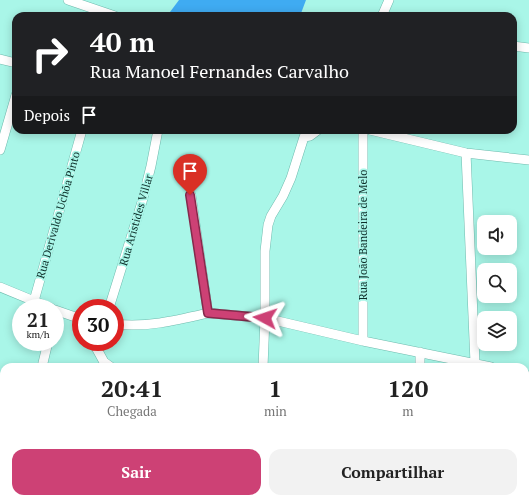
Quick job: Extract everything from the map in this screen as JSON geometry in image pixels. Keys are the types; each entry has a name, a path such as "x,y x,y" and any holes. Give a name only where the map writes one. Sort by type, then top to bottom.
{"street":[{"path":"68,0 103,12"},
{"path":"384,12 389,0"},
{"path":"517,46 529,48"},
{"path":"0,59 12,63"},
{"path":"0,150 12,110"},
{"name":"Rua Derivaldo Uchõa Pinto","path":"35,299 81,134"},
{"name":"Rua Aristides Villar","path":"112,299 142,202 157,134"},
{"path":"263,363 265,318 264,267 268,225 270,216 283,196 291,178 306,134"},
{"name":"Rua João Bandeira de Melo","path":"363,134 363,341"},
{"path":"387,134 466,153 529,160"},
{"path":"466,153 475,363"},
{"path":"190,195 208,313"},
{"path":"0,287 29,299"},
{"path":"124,325 176,321 208,313 265,318 363,341 470,363"},
{"path":"43,363 46,351"},
{"path":"98,351 105,363"},
{"path":"420,352 420,363"}],"water":[{"path":"179,0 306,0 302,12 170,12"}],"route":[{"path":"190,195 208,313 265,318"}]}
